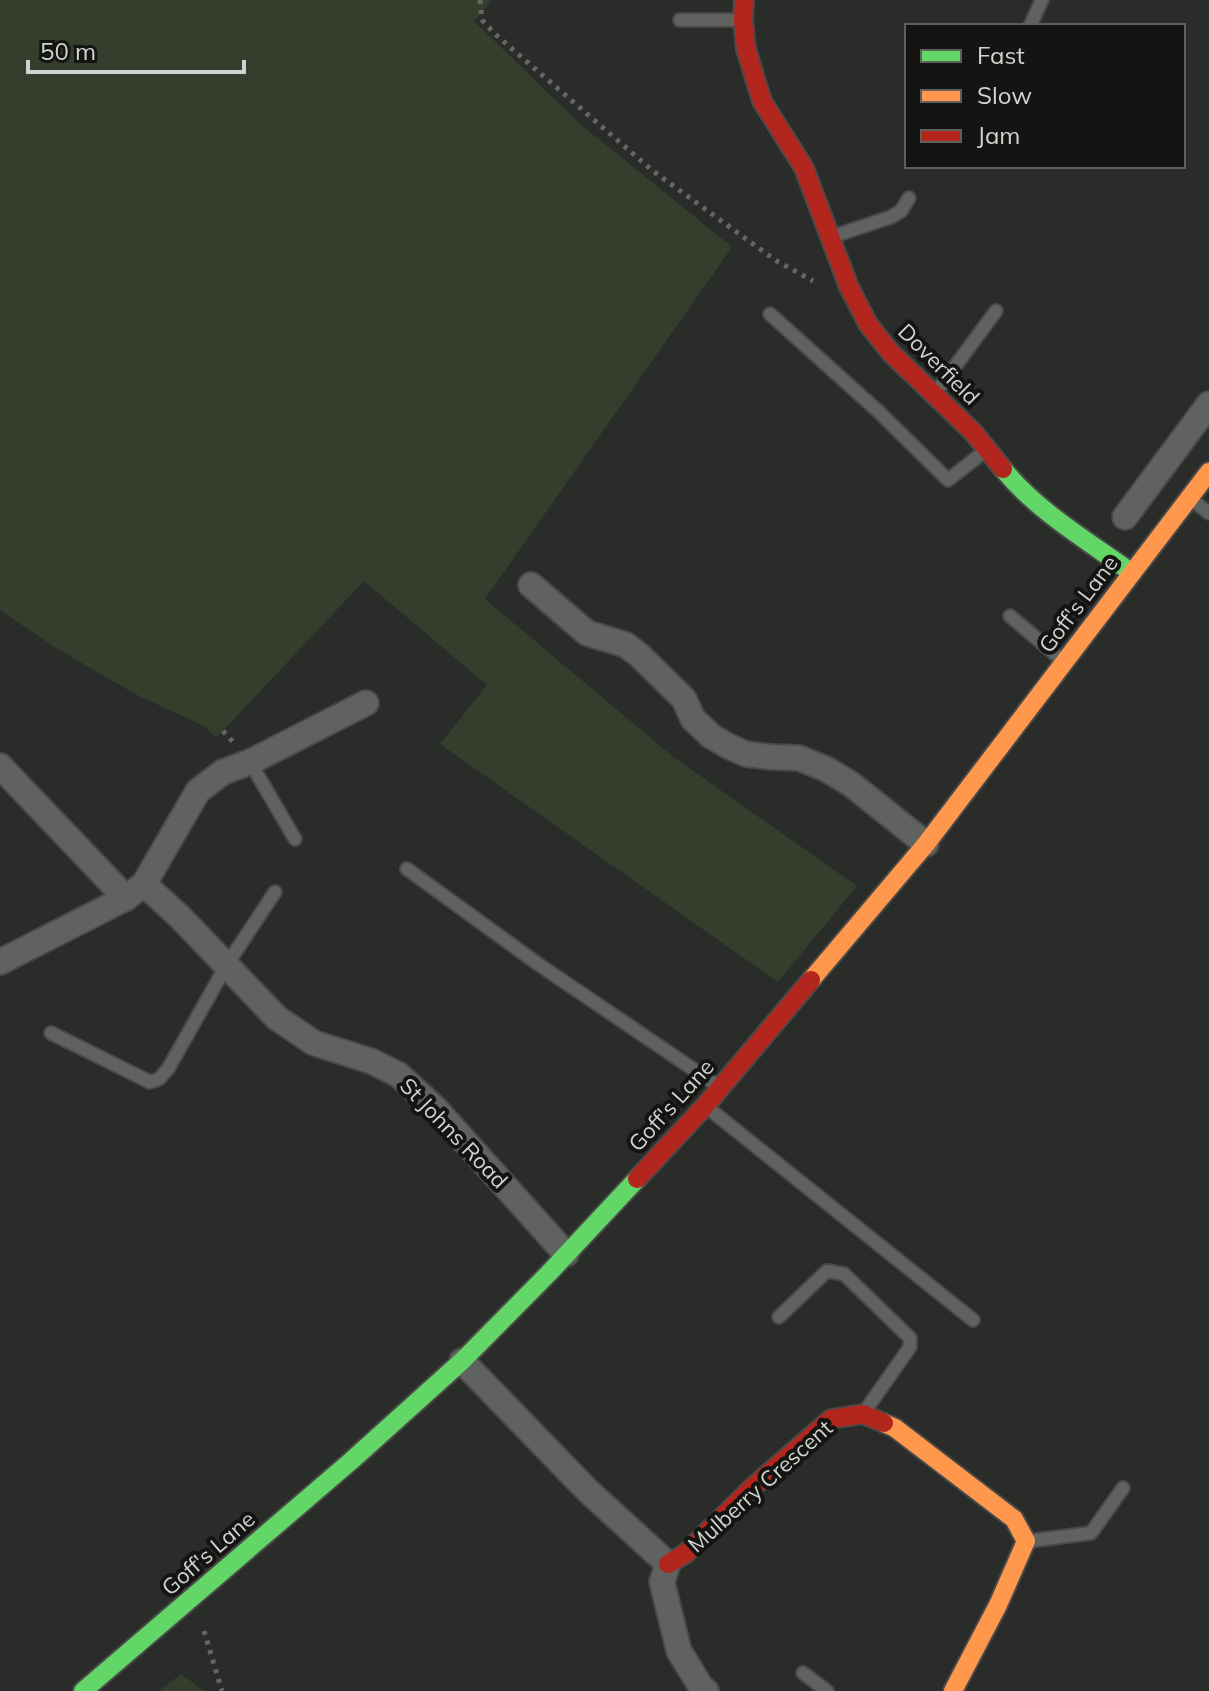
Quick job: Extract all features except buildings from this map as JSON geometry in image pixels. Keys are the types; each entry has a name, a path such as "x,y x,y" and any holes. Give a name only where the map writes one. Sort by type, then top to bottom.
{"main road":[{"name":"Doverfield","path":"744,0 746,49 762,101 804,168 849,287 868,324 891,353 973,432 1014,482 1043,509 1132,573"},
{"name":"Goff's Lane","path":"83,1691 351,1461 462,1361 705,1106 926,844 1209,472"},
{"name":"Mulberry Crescent","path":"668,1564 686,1553 753,1487 831,1419 863,1414 895,1428 1014,1519 1026,1541"},
{"path":"953,1691 998,1605 1026,1541"}],"street":[{"path":"1125,517 1209,404"},
{"path":"531,585 587,633 626,645 639,655 684,699 693,719 711,736 746,754 799,758 826,769 851,784 926,844"},
{"path":"0,962 135,891 198,791 223,772 250,762 366,703"},
{"name":"St Johns Road","path":"0,766 135,891 180,917 277,1018 314,1043 371,1061 399,1075 435,1108 566,1254"},
{"name":"Mulberry Crescent","path":"462,1361 587,1490 668,1564 662,1582 679,1651 706,1691"}],"lane":[{"path":"1031,24 1042,0"},
{"path":"680,20 743,20"},
{"path":"831,237 891,217 901,211 909,198"},
{"path":"934,395 996,311"},
{"path":"770,314 879,412 948,480 987,449"},
{"path":"1189,498 1209,513"},
{"path":"1010,616 1064,662"},
{"path":"250,762 295,839"},
{"path":"407,869 538,964 721,1087"},
{"path":"51,1033 150,1082 159,1079 168,1069 226,966 275,892"},
{"path":"705,1106 973,1320"},
{"path":"779,1317 827,1271 844,1274 910,1338 910,1347 863,1414"},
{"path":"1026,1541 1091,1533 1123,1488"},
{"path":"803,1673 827,1691"}],"path":[{"path":"480,0 482,20 495,34 653,171 775,260 810,281 849,287"},
{"path":"194,1597 222,1691"}],"green space":[{"path":"0,0 492,0 474,21 580,124 732,247 485,599 672,756 857,886 778,982 440,744 487,685 364,581 216,738 204,726 135,694 53,646 0,610"},
{"path":"181,1674 204,1691 159,1691"}],"traffic: fast":[{"path":"1003,469 1048,512 1132,573"},
{"path":"83,1691 351,1461 462,1361 637,1179"}],"traffic: slow":[{"path":"811,980 926,844 1209,472"},
{"path":"884,1423 895,1428 1014,1519 1026,1541 998,1605 953,1691"}],"traffic: jam":[{"path":"744,0 746,49 762,101 804,168 849,287 868,324 891,353 973,432 1003,469"},
{"path":"637,1179 705,1106 811,980"},
{"path":"668,1564 686,1553 753,1487 831,1419 863,1414 884,1423"}]}
